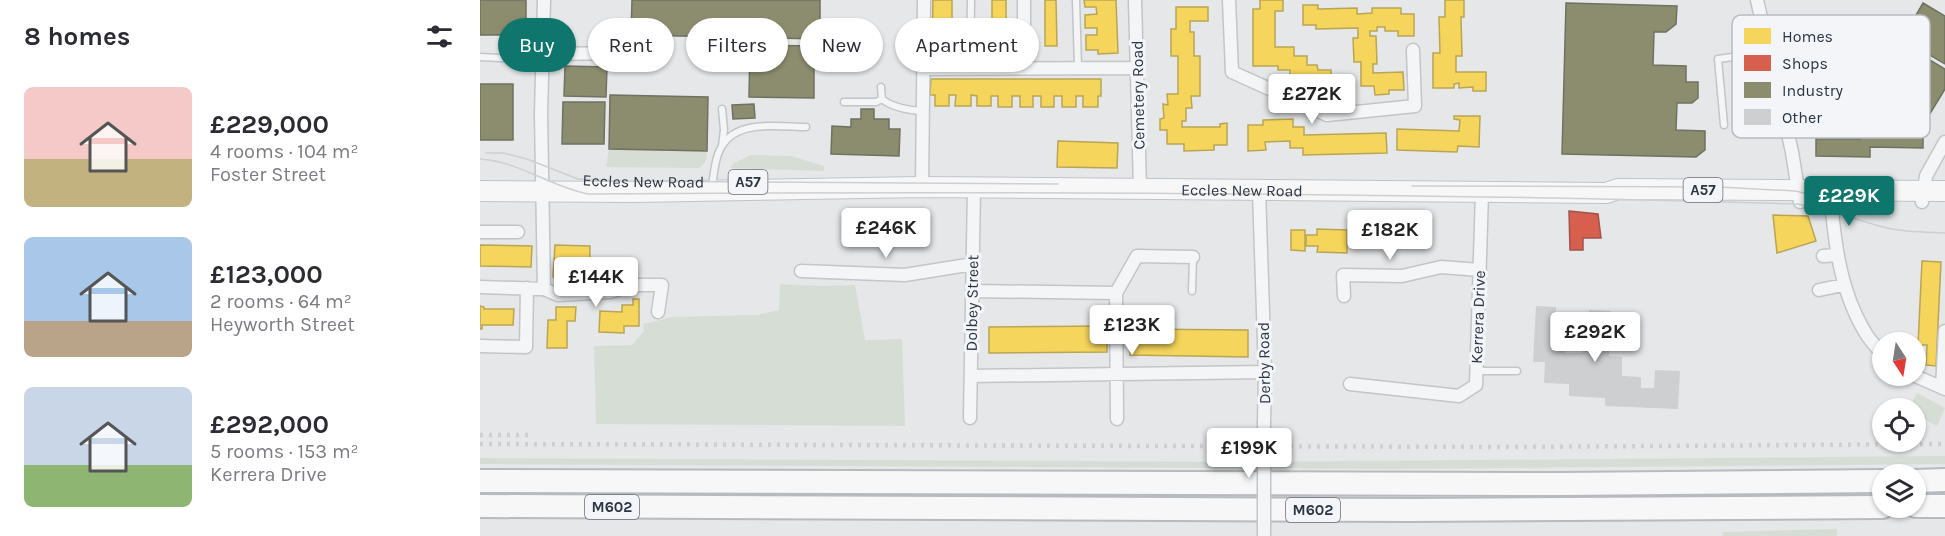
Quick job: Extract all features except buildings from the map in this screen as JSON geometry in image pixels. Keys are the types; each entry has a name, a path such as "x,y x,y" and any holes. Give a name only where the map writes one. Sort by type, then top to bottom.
{"highway":[{"path":"1926,481 1945,480"},
{"name":"M602","path":"480,481 1548,484 1872,481"},
{"name":"M602","path":"480,506 1364,510 1872,507"},
{"path":"1926,506 1945,506"}],"main road":[{"name":"Eccles New Road","path":"480,178 542,185"},
{"name":"Eccles New Road","path":"480,190 542,185 1606,193 1618,189 1922,197 1945,202"},
{"name":"Eccles New Road","path":"1922,197 1945,190"}],"street":[{"path":"543,18 544,0"},
{"path":"924,0 924,18"},
{"path":"1024,0 1024,18"},
{"name":"Cemetery Road","path":"1135,0 1140,189"},
{"path":"1229,0 1232,72 1327,115 1415,106 1413,50"},
{"path":"1757,0 1760,15"},
{"path":"1039,68 1137,68"},
{"path":"542,72 544,289"},
{"path":"922,187 925,72"},
{"path":"1787,138 1799,195"},
{"path":"1922,197 1926,176 1945,142"},
{"name":"Dolbey Street","path":"970,418 974,188"},
{"name":"Derby Road","path":"1259,191 1265,372 1264,536"},
{"name":"Kerrera Drive","path":"1350,384 1459,396 1476,385 1482,192"},
{"path":"1831,196 1843,285 1865,333 1872,342"},
{"path":"480,232 518,232"},
{"path":"1823,256 1838,255"},
{"path":"1118,419 1116,293 1137,256 1193,257"},
{"path":"801,271 905,274 973,264"},
{"path":"1344,296 1343,275 1402,276 1441,267 1480,270"},
{"path":"480,287 544,289 558,295 610,292 634,285 662,285 658,312"},
{"path":"1819,290 1843,285"},
{"path":"480,346 526,347 527,288"},
{"path":"972,291 1116,293"},
{"path":"1926,381 1943,389 1945,332"},
{"path":"971,376 1265,372"}],"lane":[{"path":"971,0 971,18"},
{"path":"1076,0 1078,67"},
{"path":"480,57 498,57"},
{"path":"1725,125 1718,59 1732,57"},
{"path":"881,87 882,99 886,103 914,111 924,111"},
{"path":"844,102 876,102 882,99"},
{"path":"712,186 722,147 724,130 722,109"},
{"path":"722,147 731,134 747,128 806,127"},
{"path":"1192,291 1193,257"},
{"path":"1477,371 1517,370"}],"shaded area":[{"path":"609,149 707,151 707,154 705,163 699,168 606,167"},
{"path":"751,155 791,156 824,166 824,171 730,168 734,163"},
{"path":"780,284 855,285 865,340 902,339 905,426 596,424 594,346 632,345 644,331 643,324 672,317 757,315 779,310"},
{"path":"1917,393 1945,408 1937,426 1926,420 1926,398 1914,398"},
{"path":"1945,456 1945,464 1389,469 480,464 480,458 1250,462"},
{"path":"1837,529 1837,536 1723,536 1722,532"}],"tram line":[{"path":"486,153 503,153 527,159 578,179 1058,184"},
{"path":"480,159 508,164 574,191 588,194 1192,193 1796,204 1887,228 1945,233"},
{"path":"1412,186 1718,187 1795,191 1831,199 1872,215"}],"railway":[{"path":"480,435 531,435"},
{"path":"480,444 1513,447 1945,444"}]}
